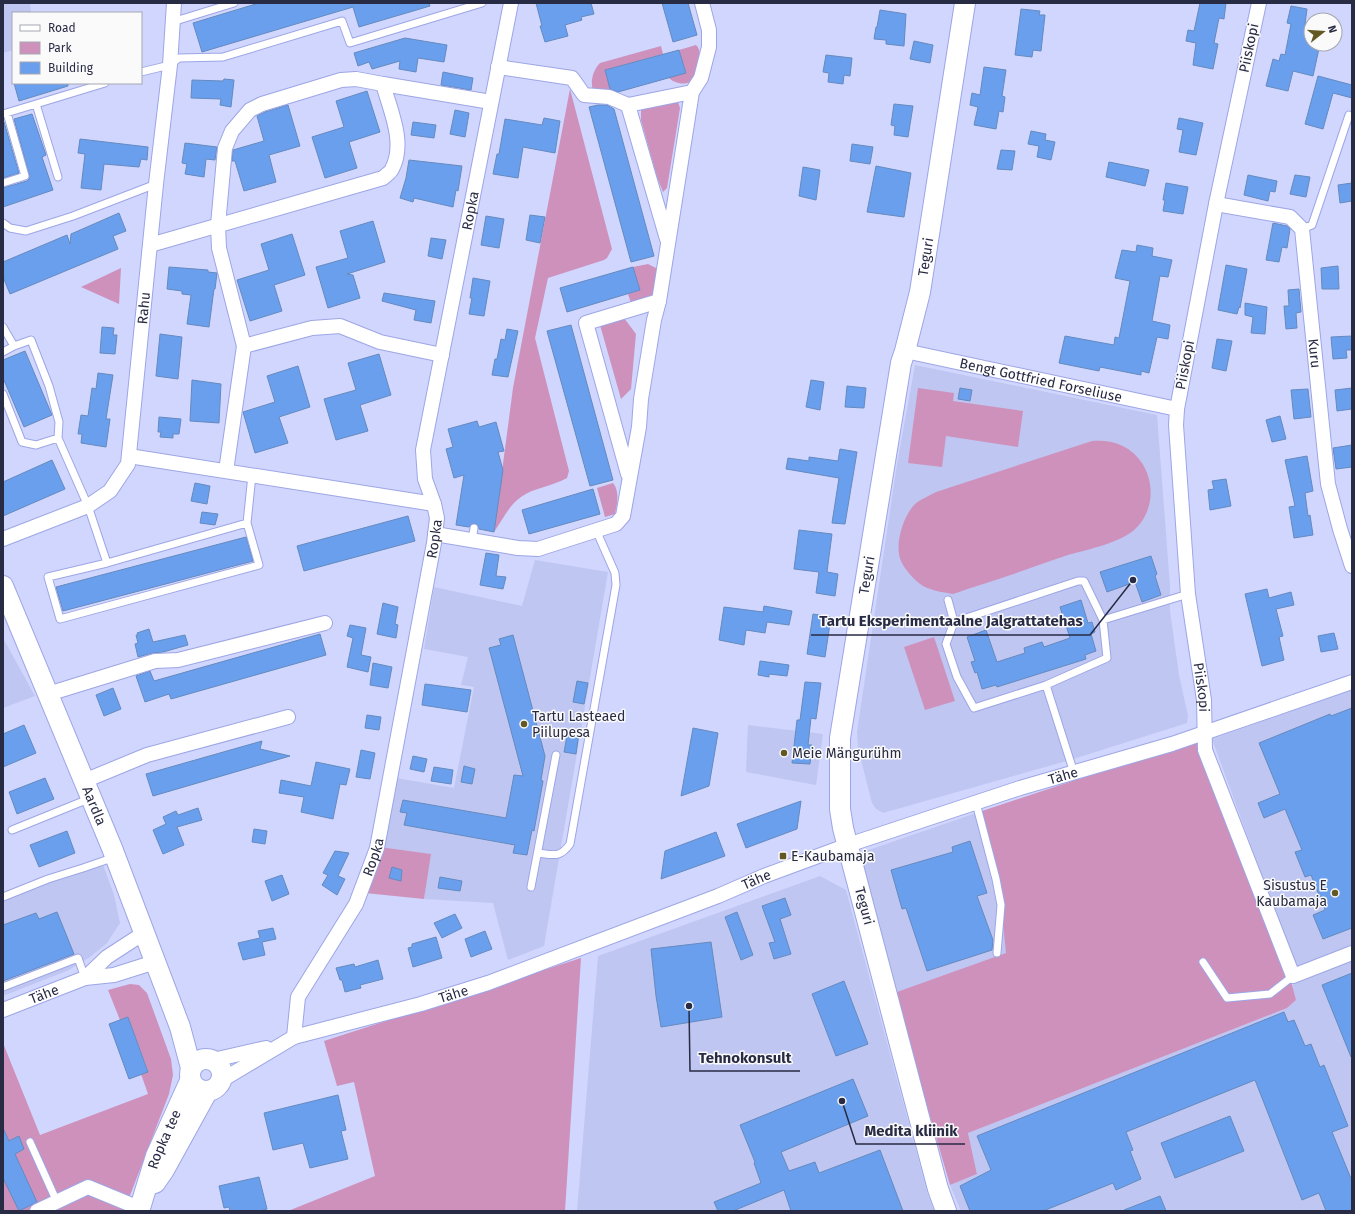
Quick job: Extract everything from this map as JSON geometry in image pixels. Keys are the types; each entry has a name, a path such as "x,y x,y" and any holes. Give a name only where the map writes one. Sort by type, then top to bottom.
{"street":[{"name":"Rahu","path":"3,539 88,506 110,491 128,464 156,184 170,65 174,3"},
{"name":"Ropka","path":"294,1037 298,997 356,904 377,848 437,518 434,504 425,479 423,450 511,3"},
{"path":"435,534 473,534 518,548 538,549 616,524 623,516 639,427 641,399 654,320 659,301 692,92 701,78 709,47 709,30 702,3"},
{"name":"Teguri","path":"946,1211 938,1189 840,809 840,738 900,362 905,351 920,292 965,3"},
{"name":"Piiskopi","path":"1259,3 1216,204 1177,409 1176,425 1188,594 1204,700 1205,750 1293,976"},
{"path":"498,66 572,78 584,95 609,97 628,105 692,92"},
{"path":"226,471 244,346 219,248 218,225 225,148 232,131 250,110 262,104 341,80 356,79 491,102"},
{"path":"150,245 383,178 392,170 397,155 398,139 383,84"},
{"path":"628,105 668,243"},
{"path":"1216,204 1290,217 1302,229"},
{"name":"Kuru","path":"1302,229 1328,484 1349,545 1352,566"},
{"path":"630,478 586,323 659,301"},
{"path":"244,346 312,328 340,326 380,342 442,355"},
{"name":"Bengt Gottfried Forseliuse","path":"905,351 1177,409"},
{"path":"129,456 434,504"},
{"name":"Aardla","path":"3,586 88,789 180,1028 199,1067"},
{"path":"48,694 156,661 178,660 325,623"},
{"name":"Tähe","path":"214,1086 278,1045 294,1037 421,1004 488,983 718,896 764,876 848,844 1020,788 1172,744 1352,682"},
{"path":"88,789 147,755 288,717"},
{"name":"Tähe","path":"85,978 107,957 144,933"},
{"path":"1293,976 1352,953"},
{"name":"Tähe","path":"3,1010 85,978 114,975 155,962"},
{"name":"Tähe","path":"199,1067 278,1045"},
{"path":"217,1063 222,1071 214,1086 197,1089 199,1067 217,1063"},
{"name":"Ropka tee","path":"140,1207 156,1156 199,1067"},
{"name":"Ropka tee","path":"140,1207 214,1086"},
{"path":"37,1211 88,1187 140,1207"}],"lane":[{"path":"172,22 234,3"},
{"path":"142,72 170,65 179,58 223,57 342,21 350,43 482,3"},
{"path":"3,183 25,176 5,114 102,84"},
{"path":"36,104 58,177"},
{"path":"1302,229 1312,225 1349,115"},
{"path":"3,223 10,228 26,231 73,216 156,184"},
{"path":"3,327 14,346"},
{"path":"3,352 31,340 49,386 59,422 58,438 88,506 107,563"},
{"path":"3,394 22,442 36,445 58,438"},
{"path":"247,523 107,563 48,578 60,619 259,566 247,523 252,476"},
{"path":"538,853 556,855 564,852 570,844 580,790 616,585 615,573 596,530"},
{"path":"948,600 954,622 946,644 957,677 974,708 1046,685 1107,658 1103,620 1084,581 1078,581 954,622"},
{"path":"1103,620 1188,594"},
{"path":"1046,685 1074,773"},
{"path":"531,887 556,755"},
{"path":"12,830 88,789"},
{"path":"976,803 996,879 1000,904 997,953"},
{"path":"3,897 48,879 115,857"},
{"path":"3,987 78,958 85,978"},
{"path":"1203,962 1227,998 1270,994 1293,976"},
{"path":"30,1142 57,1202"}],"shaded area":[{"path":"3,3 30,3 31,12 12,12 12,50 3,53"},
{"path":"915,365 1157,415 1170,586 1170,611 1179,675 1188,716 1187,723 1070,760 883,813 876,809 872,803 858,748 857,732 897,464"},
{"name":"Tartu Lasteaed Piilupesa","path":"535,560 608,572 544,946 508,960 493,903 424,899 430,854 380,847 396,778 454,788 474,687 461,685 468,657 424,649 434,587 522,606"},
{"path":"3,638 35,696 3,708"},
{"path":"1352,690 1352,946 1296,969 1212,739"},
{"name":"Meie Mängurühm","path":"748,725 823,734 816,785 746,772"},
{"path":"979,812 1001,905 1007,954 894,993 860,853"},
{"path":"102,862 114,895 120,923 107,943 90,957 69,970 3,996 3,897"},
{"path":"820,876 846,890 928,1195 934,1211 577,1211 598,956"},
{"path":"1352,961 1352,1211 961,1211 950,1185 977,1174 968,1133 1287,1008 1296,1000 1292,985"}],"green space":[{"path":"696,45 698,47 700,59 698,75 692,81 684,84 671,80 668,77 686,72 679,50"},
{"path":"661,46 663,54 605,70 612,93 593,91 593,76 600,63"},
{"path":"570,89 612,249 607,258 604,260 548,278 535,338 569,471 567,478 531,491 517,500 509,509 494,532 513,388"},
{"path":"677,99 680,108 667,188 663,192 657,177 641,120 641,110 643,108"},
{"path":"648,264 658,269 653,297 631,303 628,294 640,290 633,267"},
{"path":"121,268 119,304 81,287"},
{"path":"624,318 636,334 631,389 621,399 600,325"},
{"path":"918,388 954,393 953,401 1023,411 1018,447 946,436 942,467 908,463"},
{"path":"1092,441 1107,441 1127,448 1138,457 1146,472 1151,490 1148,508 1140,524 1126,536 1118,540 1065,556 953,594 923,586 905,568 899,554 899,539 903,523 917,502 936,492"},
{"path":"613,483 617,490 615,514 605,517 597,488"},
{"path":"934,637 955,701 925,710 904,647"},
{"path":"1196,740 1292,985 1296,1000 1287,1008 968,1133 977,1174 950,1185 894,993 1006,953 1001,905 979,812"},
{"path":"380,847 431,854 424,899 365,893"},
{"path":"581,958 565,1211 288,1211 375,1176 354,1082 337,1086 324,1041"},
{"path":"130,984 139,985 147,993 171,1059 173,1075 169,1094 124,1211 3,1211 3,1043 40,1135 148,1094 141,1074 148,1071 128,1017 120,1020 108,990"}],"building":[{"path":"259,3 429,3 430,6 359,27 353,7 202,52 193,23"},
{"path":"536,3 591,3 594,14 581,17 582,20 565,25 568,36 545,42 540,26 542,26"},
{"path":"662,3 688,3 697,35 673,42"},
{"path":"1200,3 1226,3 1224,19 1219,18 1214,43 1218,44 1213,69 1193,65 1196,43 1186,41 1188,30 1194,31"},
{"path":"1291,6 1307,9 1307,12 1303,12 1303,52 1318,52 1313,76 1293,71 1288,91 1266,86 1273,59 1279,61 1281,54 1285,55 1291,24 1287,23"},
{"path":"1021,9 1040,11 1039,15 1045,15 1041,51 1033,50 1032,57 1015,55"},
{"path":"880,10 906,14 904,46 886,44 886,40 874,39"},
{"path":"405,38 447,45 444,62 418,58 416,72 399,69 400,61 372,69 369,62 358,66 354,53"},
{"path":"914,41 933,45 930,63 910,59"},
{"path":"679,50 686,73 618,92 610,89 605,70"},
{"path":"826,55 852,58 850,76 844,75 843,84 828,82 829,73 823,72"},
{"path":"984,67 1006,70 1002,96 1005,97 1003,112 999,111 996,129 974,125 978,107 970,105 972,93 980,95"},
{"path":"443,72 473,78 471,90 441,85"},
{"path":"1318,76 1352,85 1352,98 1333,93 1323,129 1305,124"},
{"path":"224,79 234,80 231,107 220,105 221,99 191,98 192,80 223,81"},
{"path":"14,84 68,84 68,86 19,101"},
{"path":"367,91 380,132 349,142 357,168 325,178 312,137 344,127 336,101"},
{"path":"894,104 913,106 908,137 894,135 895,126 891,125"},
{"path":"288,105 300,146 269,155 276,182 244,191 235,161 232,161 233,150 264,141 257,116"},
{"path":"607,105 614,109 654,256 631,262 589,107"},
{"path":"455,110 469,113 465,137 450,134"},
{"path":"32,114 46,155 42,157 53,190 3,207 3,188 27,181 30,178 14,119"},
{"path":"544,118 560,121 555,153 523,147 518,178 493,174 497,154 499,154 505,119 542,125"},
{"path":"1179,118 1203,123 1196,155 1179,152 1183,130 1177,129"},
{"path":"4,122 19,173 3,178 3,123"},
{"path":"413,122 436,125 434,138 411,135"},
{"path":"1031,131 1046,134 1045,140 1055,142 1051,160 1037,157 1039,146 1028,144"},
{"path":"80,139 148,147 147,160 141,159 139,167 104,164 101,190 81,188 85,154 78,153"},
{"path":"185,143 217,147 215,160 206,159 204,177 185,174 187,164 182,163"},
{"path":"852,144 873,147 870,164 850,161"},
{"path":"1001,150 1015,151 1012,170 997,169"},
{"path":"409,160 462,166 458,191 456,190 453,207 414,198 413,202 400,198 406,178"},
{"path":"1109,162 1149,170 1145,186 1106,177"},
{"path":"876,166 911,173 904,217 867,212"},
{"path":"803,167 820,170 816,200 799,196"},
{"path":"1248,175 1277,181 1275,192 1270,191 1268,201 1244,195"},
{"path":"1295,175 1310,177 1306,197 1290,194"},
{"path":"1166,183 1188,187 1183,214 1163,211"},
{"path":"1352,183 1352,201 1340,203 1338,185"},
{"path":"119,213 126,231 113,236 118,249 10,294 3,277 3,262 67,235 70,244 71,234"},
{"path":"530,215 545,217 540,243 526,240"},
{"path":"486,216 504,219 499,248 481,245"},
{"path":"373,221 385,262 347,274 353,275 360,298 328,308 316,267 348,258 340,231"},
{"path":"1273,223 1287,226 1290,229 1287,248 1282,247 1279,262 1266,260"},
{"path":"292,234 305,275 274,285 282,311 250,321 237,280 269,270 261,244"},
{"path":"431,238 446,240 442,259 428,256"},
{"path":"1137,245 1153,248 1152,256 1172,260 1168,277 1160,276 1152,321 1170,325 1168,339 1157,337 1149,373 1141,371 1141,375 1100,367 1099,371 1059,363 1065,336 1114,345 1115,337 1119,338 1130,281 1115,278 1122,250 1136,252"},
{"path":"1226,265 1247,269 1240,308 1239,307 1237,314 1218,310"},
{"path":"1338,266 1339,289 1322,289 1321,268"},
{"path":"169,267 208,270 208,272 217,273 209,327 187,324 191,295 182,294 182,291 167,289"},
{"path":"633,267 640,290 567,312 560,288"},
{"path":"473,278 490,281 484,316 469,314 472,298 470,298"},
{"path":"1299,289 1301,312 1296,313 1297,328 1286,329 1284,306 1289,306 1288,290"},
{"path":"384,293 435,301 431,323 414,320 416,310 382,301"},
{"path":"1245,303 1267,307 1265,334 1251,333 1253,317 1245,315"},
{"path":"571,325 613,480 590,486 547,331"},
{"path":"102,327 114,328 113,335 117,335 115,354 100,353"},
{"path":"507,329 518,331 508,377 492,375 501,339 505,340"},
{"path":"160,334 182,337 178,379 156,376"},
{"path":"1352,336 1352,350 1346,350 1347,358 1333,359 1331,337"},
{"path":"1217,339 1232,341 1226,371 1212,368"},
{"path":"25,351 52,415 24,427 3,378 3,360"},
{"path":"379,354 391,395 360,405 368,431 336,440 324,399 356,390 348,363"},
{"path":"298,366 310,407 279,417 288,443 255,453 243,412 275,402 267,376"},
{"path":"98,373 113,375 106,419 110,419 106,447 81,443 82,434 78,434 81,415 88,416 92,388 96,389"},
{"path":"192,380 221,384 219,423 190,421"},
{"path":"811,380 824,382 820,410 806,407"},
{"path":"847,386 866,388 864,408 845,407"},
{"path":"960,388 972,390 970,401 958,399"},
{"path":"1352,388 1352,409 1337,411 1335,390"},
{"path":"1308,389 1311,417 1294,419 1291,390"},
{"path":"1280,416 1286,439 1272,442 1266,420"},
{"path":"159,417 181,419 179,434 173,434 173,438 160,437 161,432 158,432"},
{"path":"477,421 479,427 496,422 504,451 498,452 503,470 494,532 479,529 475,523 469,527 456,525 464,475 454,478 446,449 453,447 448,429"},
{"path":"1352,445 1352,467 1336,469 1333,448"},
{"path":"840,449 857,452 845,524 832,523 839,478 786,469 788,458 809,461 809,457 838,461"},
{"path":"1307,456 1313,491 1305,493 1308,516 1310,515 1313,535 1294,538 1289,507 1295,506 1285,460"},
{"path":"52,460 65,489 3,516 3,482"},
{"path":"1226,479 1231,506 1210,510 1208,490 1214,489 1212,481"},
{"path":"195,483 210,486 207,504 191,501"},
{"path":"593,489 600,514 529,534 522,510"},
{"path":"202,512 218,514 215,525 200,523"},
{"path":"408,516 415,541 304,571 297,546"},
{"path":"799,530 832,534 827,572 838,574 835,596 816,593 819,572 794,569"},
{"path":"246,537 253,561 63,611 56,587"},
{"path":"486,553 499,555 496,576 506,577 503,589 480,585"},
{"path":"1151,556 1157,574 1155,576 1161,595 1142,602 1135,582 1107,592 1100,572"},
{"path":"1267,589 1269,598 1291,592 1294,605 1276,609 1283,636 1279,637 1284,660 1262,666 1245,594"},
{"path":"1081,600 1088,623 1092,622 1095,632 1091,634 1096,651 1085,655 1086,659 997,687 996,685 982,689 977,672 975,673 971,662 975,661 967,637 986,630 997,662 1025,653 1024,648 1042,642 1044,647 1070,638 1060,607"},
{"path":"383,603 398,607 395,624 398,625 396,638 377,634"},
{"path":"764,606 792,611 789,625 767,622 765,633 746,630 744,645 719,640 724,607 763,612"},
{"path":"813,614 831,617 825,657 807,654"},
{"path":"350,625 366,628 361,655 371,657 368,672 347,667 353,638 347,636"},
{"path":"149,629 153,642 185,635 188,645 138,657 135,644 138,643 136,635 138,635 137,633"},
{"path":"1334,633 1338,649 1321,652 1318,636"},
{"path":"320,634 326,655 171,699 169,694 145,702 136,676 150,671 154,681"},
{"name":"Tartu Lasteaed Piilupesa","path":"513,635 545,756 541,780 543,781 534,831 532,830 527,855 513,853 515,845 404,825 407,813 400,812 403,800 506,818 514,775 523,776 489,648 501,645 499,639"},
{"path":"760,661 789,665 787,676 769,674 769,677 758,675"},
{"path":"373,663 392,667 388,688 370,685"},
{"path":"577,681 588,683 584,704 573,702"},
{"path":"805,682 821,683 816,719 811,718 808,745 812,745 810,764 792,763 797,720 800,720"},
{"path":"425,684 471,690 467,712 422,705"},
{"path":"113,688 121,709 104,716 96,695"},
{"path":"1352,708 1352,928 1323,939 1313,915 1325,910 1311,875 1305,877 1295,852 1302,850 1285,809 1264,818 1258,803 1280,794 1259,743 1330,714 1331,716"},
{"path":"367,715 381,717 379,730 365,728"},
{"path":"24,725 36,753 3,767 3,734"},
{"path":"693,728 718,733 709,786 681,796"},
{"path":"568,731 579,733 576,754 564,752"},
{"path":"262,741 260,749 290,756 153,796 146,774"},
{"path":"361,750 375,753 370,779 356,777"},
{"path":"413,756 427,759 424,772 410,769"},
{"path":"316,762 350,769 346,785 340,784 333,819 301,812 304,797 279,793 281,780 311,786"},
{"path":"464,766 475,769 472,784 461,782"},
{"path":"434,767 453,770 451,784 431,781"},
{"path":"45,778 54,799 17,814 9,792"},
{"path":"801,801 797,829 746,848 737,824"},
{"path":"198,808 202,820 177,827 184,845 163,854 153,830 166,824 163,817 176,811 178,815"},
{"path":"254,829 267,831 265,844 252,842"},
{"path":"67,831 75,853 39,867 30,845"},
{"path":"716,832 725,856 661,879 665,851"},
{"path":"970,841 987,893 977,896 993,940 992,950 927,971 906,908 902,909 891,870 953,852 952,847"},
{"path":"335,851 349,853 338,876 345,879 337,895 322,885 328,875 323,873"},
{"path":"392,867 402,870 401,881 389,878"},
{"path":"282,875 289,894 272,901 265,881"},
{"path":"440,877 462,881 460,891 438,888"},
{"path":"785,898 791,915 780,919 791,954 774,959 769,943 775,942 762,906"},
{"path":"57,912 74,954 3,981 3,925 36,913 39,919"},
{"path":"737,912 753,955 741,960 725,917"},
{"path":"455,914 462,928 442,938 434,923"},
{"path":"273,928 276,939 262,942 265,955 243,960 238,943 260,938 258,931"},
{"path":"485,931 492,949 471,957 465,939"},
{"path":"436,937 442,958 413,967 408,948 412,947 412,944"},
{"path":"711,942 722,1017 661,1027 651,949"},
{"path":"378,960 383,979 360,985 361,988 345,992 342,980 340,980 336,968 354,964 355,967"},
{"path":"1352,973 1352,1057 1351,1057 1322,985"},
{"path":"844,981 868,1044 836,1056 812,994"},
{"path":"1284,1012 1288,1022 1294,1020 1305,1046 1311,1044 1320,1067 1324,1065 1348,1126 1332,1132 1352,1181 1352,1211 1326,1211 1319,1193 1302,1200 1255,1080 1126,1132 1133,1150 1130,1151 1141,1179 1116,1190 1113,1183 1043,1211 970,1211 960,1186 991,1170 977,1136"},
{"path":"128,1017 148,1072 129,1079 109,1024"},
{"path":"853,1079 868,1116 781,1152 789,1171 815,1162 819,1173 880,1150 903,1211 791,1211 784,1190 733,1211 718,1211 714,1202 761,1183 754,1163 755,1162 740,1125"},
{"path":"338,1095 346,1130 341,1131 348,1159 310,1168 303,1143 273,1150 264,1113"},
{"path":"1230,1116 1244,1151 1175,1178 1161,1143"},
{"path":"3,1128 9,1141 19,1136 24,1149 15,1154 37,1202 19,1211 3,1178"},
{"path":"259,1177 267,1209 260,1211 230,1211 229,1207 224,1208 219,1186"},
{"path":"1160,1196 1166,1211 1124,1211 1124,1210"}],"place":[{"name":"Tartu Eksperimentaalne Jalgrattatehas","path":"1133,580"},
{"name":"Tartu Lasteaed Piilupesa","path":"524,724"},
{"name":"Meie Mängurühm","path":"784,753"},
{"name":"E-Kaubamaja","path":"783,856"},
{"name":"Sisustus E Kaubamaja","path":"1335,893"},
{"name":"Tehnokonsult","path":"689,1006"},
{"name":"Medita kliinik","path":"842,1101"}]}
